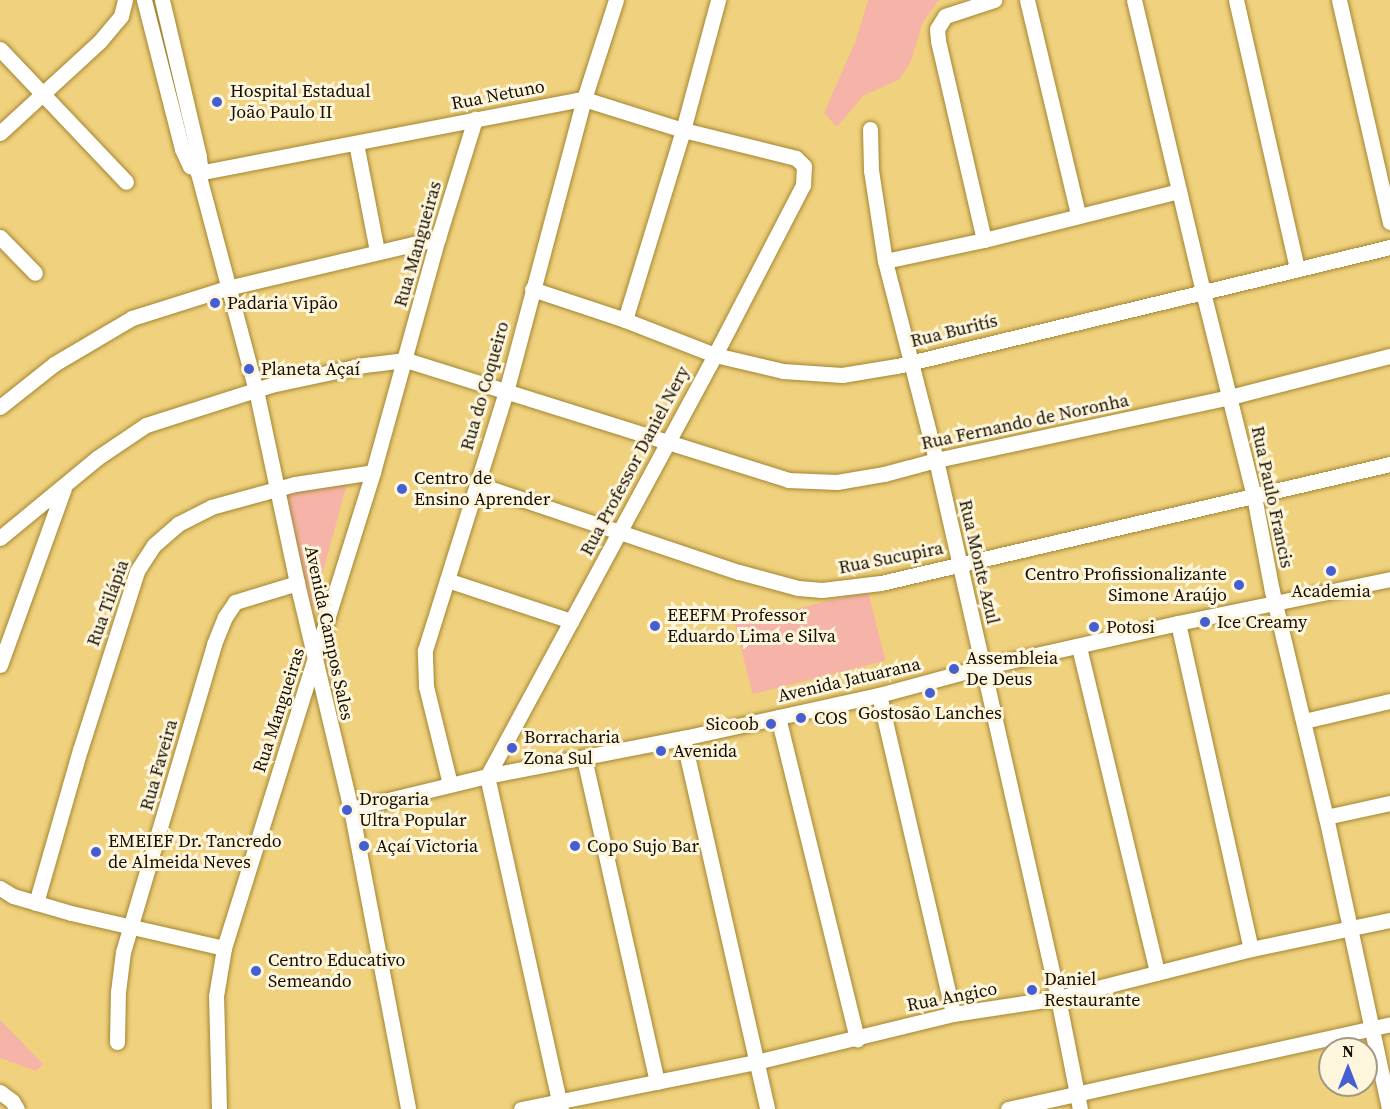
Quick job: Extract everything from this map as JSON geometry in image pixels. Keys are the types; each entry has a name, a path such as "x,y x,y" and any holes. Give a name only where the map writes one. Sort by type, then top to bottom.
{"street":[{"path":"0,134 42,92 100,40 121,16 124,0"},
{"name":"Rua do Coqueiro","path":"450,784 424,671 425,650 430,627 506,392 584,99 616,0"},
{"path":"625,320 683,130 718,0"},
{"path":"984,240 937,29 942,18 994,0"},
{"path":"1027,0 1078,214"},
{"name":"Rua Paulo Francis","path":"1134,0 1254,496 1275,604 1326,818 1389,1109"},
{"path":"1236,0 1297,269"},
{"path":"1339,0 1390,222"},
{"path":"146,4 162,3"},
{"name":"Avenida Campos Sales","path":"162,3 199,157 200,166 197,171"},
{"name":"Avenida Campos Sales","path":"146,4 182,149 190,166 197,171 256,390 297,583 351,809 408,1109"},
{"path":"0,49 126,182"},
{"name":"Rua Netuno","path":"197,171 584,99 683,130 801,162"},
{"name":"Rua Mangueiras","path":"219,1109 216,996 224,948 374,472 438,238 475,120"},
{"name":"Rua Monte Azul","path":"870,129 872,177 885,261 909,362 936,460 1058,998 1078,1102"},
{"path":"356,143 377,251"},
{"name":"Rua Professor Daniel Nery","path":"487,776 668,444 803,185 805,171 801,162"},
{"path":"885,261 984,240 1078,214 1179,191"},
{"path":"0,237 35,273"},
{"path":"0,407 54,364 132,318 227,288 438,238"},
{"name":"Rua Buritís","path":"532,289 625,320 715,356 783,371 821,375 858,374 1390,247"},
{"name":"Rua Fernando de Noronha","path":"406,360 668,444 796,481 837,482 884,474 936,460 1230,397 1390,356"},
{"path":"0,538 65,485 146,425 256,390 338,370 406,360"},
{"name":"Rua Sucupira","path":"477,484 619,533 798,588 822,590 872,585 1390,464"},
{"name":"Rua Tilápia","path":"36,903 80,750 137,571 154,545 178,524 211,507 278,488 374,472"},
{"path":"0,665 65,485"},
{"name":"Avenida Jatuarana","path":"351,809 450,784 683,738 879,695 983,668 1178,623 1390,579"},
{"path":"447,580 571,621"},
{"name":"Rua Faveira","path":"117,1042 120,972 130,928 145,885 214,645 225,617 236,602 244,597 297,583"},
{"path":"1178,623 1251,949"},
{"path":"1079,646 1157,973"},
{"path":"879,695 953,1014"},
{"path":"1304,721 1390,701"},
{"path":"778,717 857,1039"},
{"path":"683,738 767,1109"},
{"path":"584,758 657,1082"},
{"path":"487,776 560,1106"},
{"path":"1326,818 1390,803"},
{"path":"0,888 36,903 130,928 224,948"},
{"name":"Rua Angico","path":"521,1109 560,1106 657,1082 857,1039 953,1014 1058,998 1251,949 1390,920"},
{"path":"1008,1109 1078,1102 1390,1023"},
{"path":"0,1092 16,1108"}],"shaded area":[{"path":"868,0 939,0 923,22 911,61 900,79 863,96 837,127 824,113 856,40"},
{"path":"349,476 313,609 283,491"},
{"path":"868,591 885,661 752,694 735,624"},
{"path":"0,1020 43,1064 36,1071 0,1058"}],"place":[{"name":"Hospital Estadual João Paulo II","path":"217,102"},
{"name":"Padaria Vipão","path":"215,303"},
{"name":"Planeta Açaí","path":"249,369"},
{"name":"Centro de Ensino Aprender","path":"402,489"},
{"name":"Academia","path":"1331,571"},
{"name":"Centro Profissionalizante Simone Araújo","path":"1239,585"},
{"name":"Ice Creamy","path":"1205,622"},
{"name":"EEEFM Professor Eduardo Lima e Silva","path":"655,626"},
{"name":"Potosi","path":"1094,627"},
{"name":"Assembleia De Deus","path":"954,669"},
{"name":"Gostosão Lanches","path":"930,693"},
{"name":"COS","path":"801,718"},
{"name":"Sicoob","path":"771,724"},
{"name":"Borracharia Zona Sul","path":"512,748"},
{"name":"Avenida","path":"661,751"},
{"name":"Drogaria Ultra Popular","path":"347,810"},
{"name":"Açaí Victoria","path":"364,846"},
{"name":"Copo Sujo Bar","path":"575,846"},
{"name":"EMEIEF Dr. Tancredo de Almeida Neves","path":"96,852"},
{"name":"Centro Educativo Semeando","path":"256,971"},
{"name":"Daniel Restaurante","path":"1032,990"}]}
